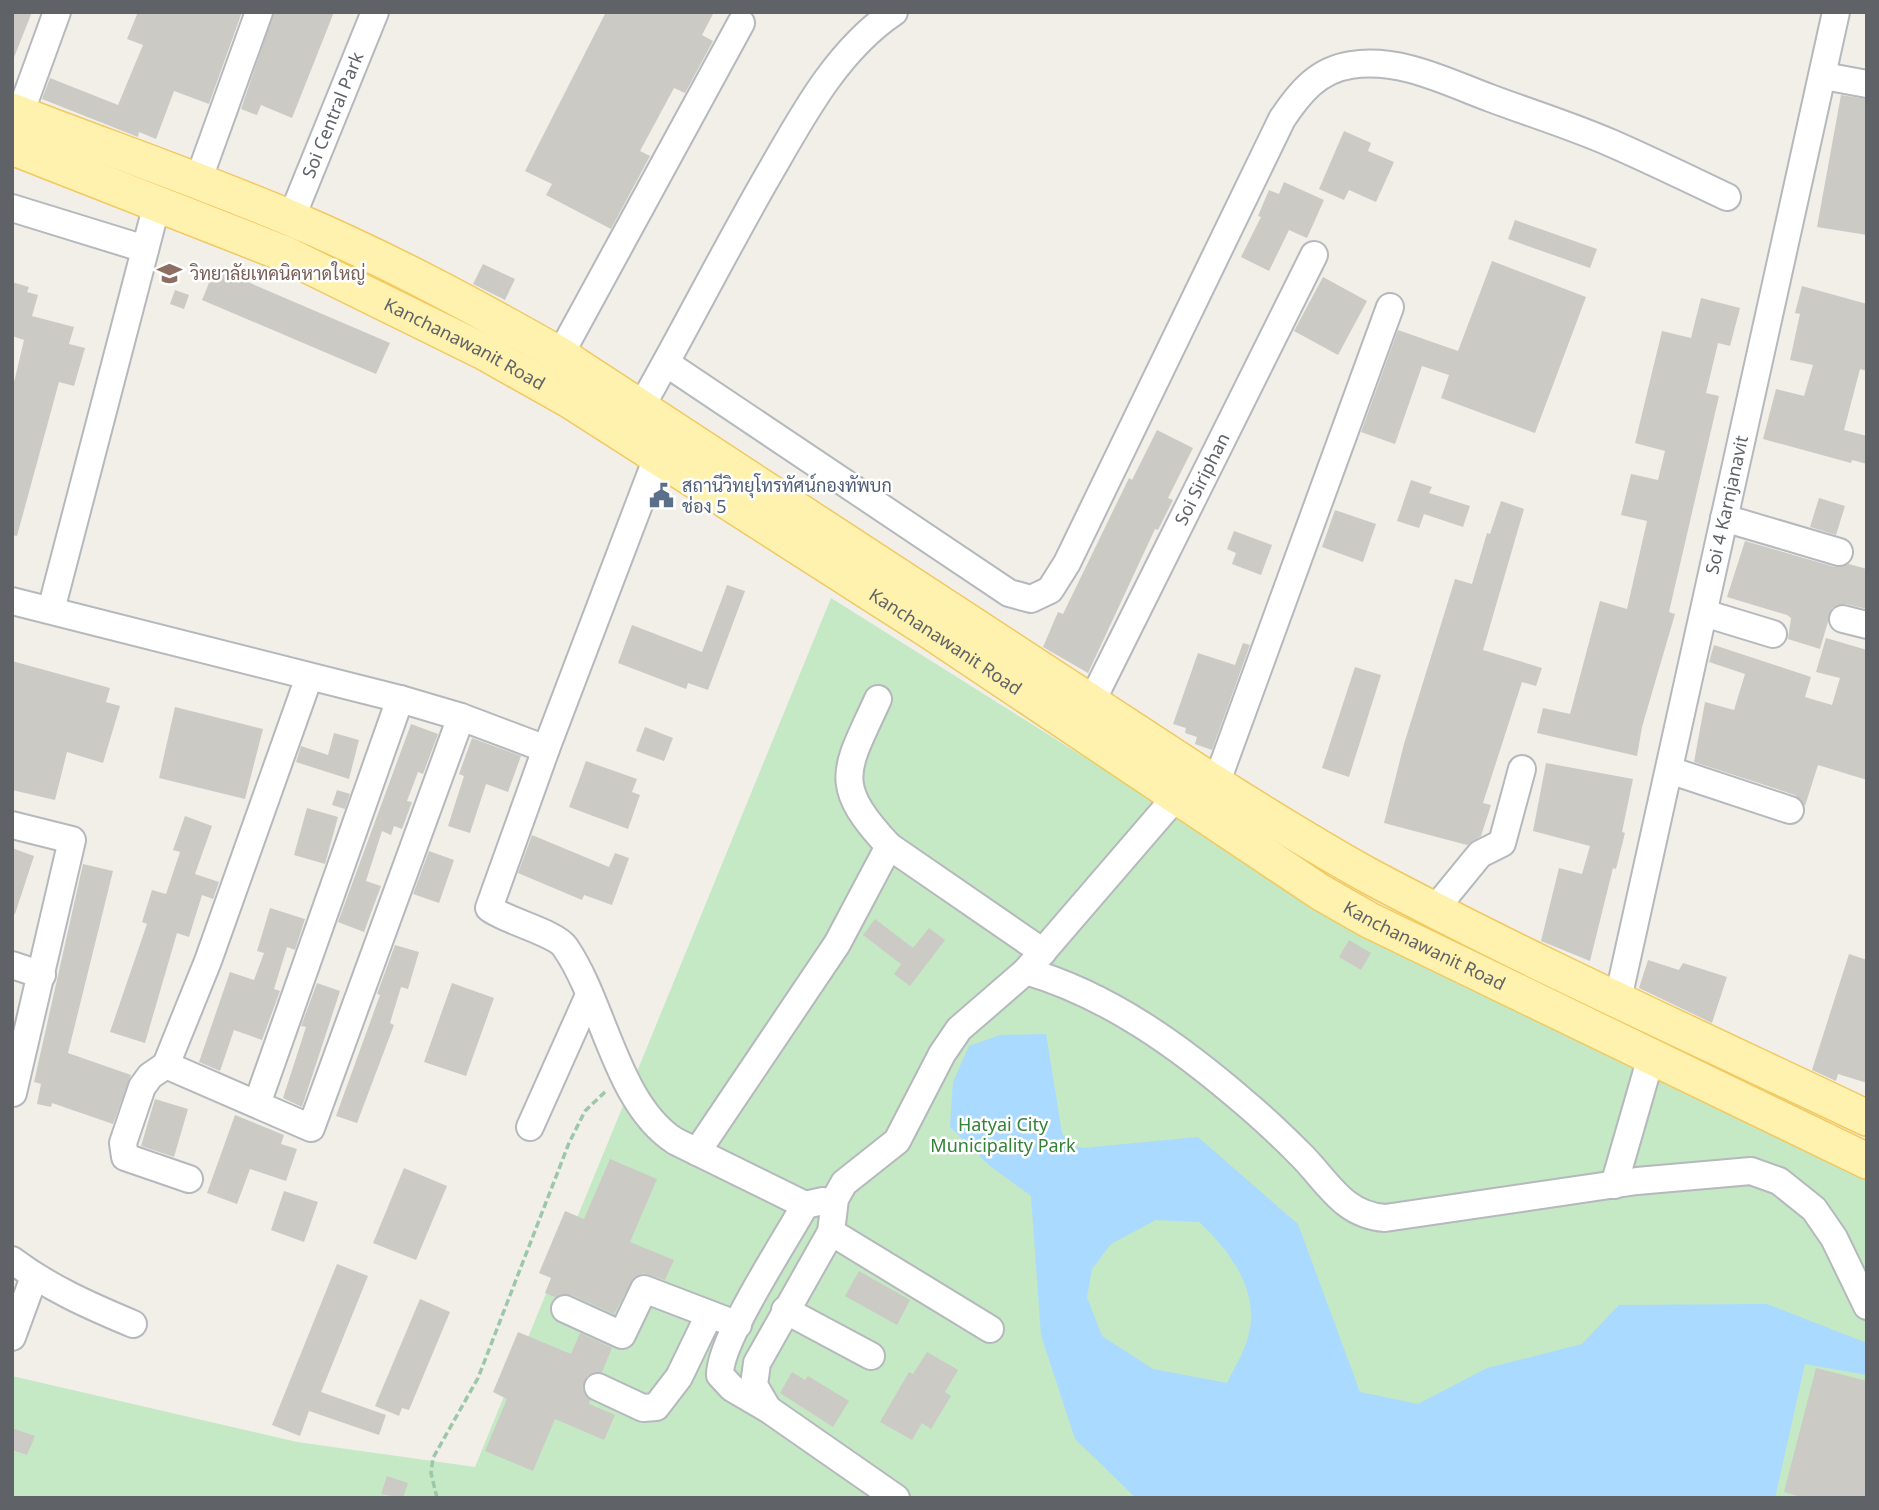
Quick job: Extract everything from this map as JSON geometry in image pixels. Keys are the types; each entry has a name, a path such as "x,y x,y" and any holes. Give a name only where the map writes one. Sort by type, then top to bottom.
{"main road":[{"name":"Kanchanawanit Road","path":"16,112 291,219 412,275 560,355 930,631 1175,798 1320,892 1369,920 1867,1161"},
{"name":"Kanchanawanit Road","path":"12,147 285,254 484,352 571,401 656,429 1318,847 1435,909 1867,1118"}],"street":[{"path":"16,112 57,12"},
{"path":"198,181 258,12"},
{"name":"Soi Central Park","path":"291,219 375,12"},
{"path":"835,1199 805,1205 697,1152 658,1127 627,1078 564,944 489,908 656,429 666,363 752,202 829,77 853,47 894,12"},
{"name":"Soi 4 Karnjanavit","path":"1618,999 1836,12"},
{"path":"560,355 741,23"},
{"path":"666,363 1009,593 1031,599 1050,590 1067,563 1282,119 1297,96 1321,75 1350,65 1366,64 1382,64 1425,74 1609,142 1727,197"},
{"path":"1824,76 1867,84"},
{"path":"51,610 157,204"},
{"path":"12,208 145,248"},
{"name":"Soi Siriphan","path":"1091,703 1314,255"},
{"path":"1216,784 1390,307"},
{"path":"1724,518 1839,552"},
{"path":"12,601 400,699 461,717 546,749"},
{"path":"1704,613 1773,634"},
{"path":"189,1179 127,1160 123,1153 123,1143 142,1087 147,1079 166,1065 208,961 309,677"},
{"path":"257,1104 400,699"},
{"path":"878,699 852,757 848,781 859,813 889,846 1034,961 1110,1003 1243,1101 1301,1154 1333,1193 1358,1212 1385,1217 1738,1170 1765,1174 1805,1200 1828,1228 1867,1306"},
{"path":"166,1065 311,1128 461,717"},
{"path":"1435,909 1479,854 1502,843 1522,769"},
{"path":"1669,770 1790,810"},
{"path":"768,1409 754,1385 753,1374 785,1310 831,1232 835,1199 844,1183 897,1142 942,1054 958,1029 1034,961 1175,798"},
{"path":"12,825 72,840 13,1093"},
{"path":"697,1152 837,944 889,846"},
{"path":"12,965 42,975"},
{"path":"530,1127 589,995"},
{"path":"1614,1185 1651,1057"},
{"path":"805,1205 738,1325 720,1366 722,1379 896,1498"},
{"path":"831,1232 990,1329"},
{"path":"12,1260 34,1276 82,1303 133,1324"},
{"path":"12,1337 34,1276"},
{"path":"565,1309 622,1335 644,1289 738,1325"},
{"path":"785,1310 871,1356"},
{"path":"598,1387 643,1408 656,1407 679,1377 709,1315"}],"path":[{"path":"437,1498 431,1473 433,1458 478,1378 569,1143 593,1101 627,1078"}],"green space":[{"name":"Hatyai City Municipality Park","path":"831,598 1391,950 1867,1175 1867,1498 12,1498 12,1376 297,1442 475,1467"}],"water":[{"path":"1046,1034 1062,1133 1069,1145 1083,1148 1198,1137 1298,1224 1360,1392 1418,1404 1487,1368 1582,1344 1619,1305 1767,1304 1867,1343 1867,1375 1805,1364 1775,1498 1136,1498 1075,1439 1041,1335 1031,1196 990,1166 950,1127 953,1082 969,1046 1000,1035","holes":["1156,1220 1199,1222 1232,1259 1246,1288 1250,1304 1248,1337 1227,1383 1153,1369 1102,1336 1087,1297 1092,1269 1111,1244"]}],"building":[{"path":"12,12 32,12 13,60 12,60"},
{"path":"138,12 242,12 209,104 174,91 156,139 139,132 138,137 42,99 50,78 118,105 143,45 127,39"},
{"path":"274,12 334,12 292,118 261,105 257,115 241,109"},
{"path":"606,12 714,12 702,35 713,41 685,93 674,88 640,151 650,156 611,229 546,195 552,184 525,171"},
{"path":"1841,95 1867,99 1867,235 1817,227"},
{"path":"1344,131 1371,143 1368,151 1394,162 1376,202 1349,190 1344,200 1319,189"},
{"path":"1284,182 1324,200 1307,238 1289,230 1269,271 1241,257 1261,217 1258,216 1269,190 1279,194"},
{"path":"1515,220 1597,249 1590,268 1508,239"},
{"path":"1492,261 1586,297 1535,433 1441,398 1449,375 1422,366 1395,444 1361,432 1398,330 1458,351"},
{"path":"483,264 515,279 505,300 473,284"},
{"path":"215,268 390,343 376,374 202,300"},
{"path":"1323,277 1367,301 1338,355 1294,331"},
{"path":"12,282 29,287 27,292 38,295 32,316 74,327 69,344 85,348 74,386 59,382 17,536 12,535 12,391 24,340 12,336"},
{"path":"1802,286 1867,304 1867,371 1860,369 1844,430 1867,436 1867,464 1852,460 1851,463 1763,439 1776,389 1804,396 1813,365 1790,360 1800,314 1795,313"},
{"path":"175,290 189,295 184,309 170,304"},
{"path":"1701,298 1740,308 1730,346 1718,343 1706,393 1719,396 1669,612 1675,614 1642,727 1637,756 1537,733 1543,708 1570,714 1600,601 1627,609 1647,521 1621,515 1631,474 1658,480 1665,451 1635,443 1662,331 1691,338"},
{"path":"1157,430 1193,448 1168,498 1173,500 1158,530 1155,529 1088,673 1043,647 1058,612 1063,614 1129,478 1132,480"},
{"path":"1411,480 1432,487 1429,493 1470,506 1463,527 1424,514 1419,528 1397,521"},
{"path":"1819,498 1845,506 1836,535 1810,527"},
{"path":"1501,501 1524,509 1483,650 1542,668 1536,686 1522,682 1483,803 1491,805 1481,836 1467,845 1384,823 1404,744 1455,579 1472,584 1487,533 1490,534"},
{"path":"1335,510 1376,524 1363,562 1322,547"},
{"path":"1234,531 1272,545 1261,575 1232,564 1236,553 1227,549"},
{"path":"1745,541 1835,567 1849,564 1867,569 1867,609 1846,604 1832,608 1820,649 1788,639 1791,618 1787,615 1727,597"},
{"path":"727,585 745,591 708,690 688,683 686,689 618,663 632,625 702,652"},
{"path":"1826,638 1867,650 1867,780 1818,765 1805,806 1795,795 1694,762 1705,702 1734,710 1745,674 1709,662 1714,645 1811,677 1805,697 1832,705 1840,678 1816,672"},
{"path":"1243,643 1250,645 1212,750 1195,744 1197,737 1185,733 1186,728 1173,724 1198,653 1235,665"},
{"path":"12,661 110,688 106,702 120,706 103,763 67,752 55,800 12,790"},
{"path":"1355,667 1381,675 1349,777 1322,768"},
{"path":"175,707 263,729 245,799 159,778"},
{"path":"411,724 438,734 423,774 418,772 407,801 412,802 402,829 394,826 391,835 382,831 366,881 381,886 364,932 338,922"},
{"path":"645,727 673,738 664,761 636,751"},
{"path":"334,733 359,740 349,779 296,762 301,746 328,755"},
{"path":"472,738 521,756 508,792 486,784 470,833 448,826 464,776 459,774"},
{"path":"586,761 637,779 632,792 640,795 628,829 569,807"},
{"path":"1546,763 1633,779 1622,832 1625,833 1616,869 1613,868 1590,961 1541,941 1559,868 1582,874 1590,846 1533,831"},
{"path":"337,790 350,794 345,809 332,805"},
{"path":"307,808 338,817 325,864 294,855"},
{"path":"185,816 212,826 195,874 219,882 213,899 202,895 189,937 177,933 145,1043 110,1032 147,924 142,922 152,890 166,894 180,852 173,850"},
{"path":"532,835 609,867 615,853 629,858 612,905 584,895 582,900 518,873"},
{"path":"12,848 34,856 15,914 12,913"},
{"path":"429,851 454,860 439,903 413,894"},
{"path":"83,864 113,871 68,1053 131,1075 113,1124 52,1103 51,1107 37,1104 41,1084 34,1082"},
{"path":"270,908 305,919 295,950 287,947 274,989 280,991 262,1040 234,1030 220,1071 199,1062 230,972 254,980 264,953 257,951"},
{"path":"875,919 913,948 929,928 945,940 910,986 894,974 901,964 863,935"},
{"path":"1349,940 1371,953 1361,970 1339,957"},
{"path":"395,945 419,952 408,989 401,987 390,1023 394,1025 357,1123 336,1116 380,995 377,994"},
{"path":"1849,954 1867,960 1867,1083 1838,1074 1836,1081 1812,1070"},
{"path":"1648,960 1679,970 1683,963 1727,977 1712,1023 1639,988"},
{"path":"317,983 340,991 302,1107 283,1098 306,1027 301,1026"},
{"path":"452,983 494,998 466,1076 424,1062"},
{"path":"155,1099 188,1109 174,1157 141,1146"},
{"path":"235,1115 284,1135 281,1144 297,1149 286,1181 250,1169 237,1204 207,1193"},
{"path":"610,1159 657,1179 630,1242 674,1260 665,1280 643,1273 634,1277 614,1314 572,1295 555,1297 545,1293 551,1278 539,1273 565,1211 584,1219"},
{"path":"404,1168 447,1186 416,1260 373,1243"},
{"path":"284,1191 318,1202 304,1242 271,1230"},
{"path":"337,1264 368,1276 321,1392 386,1415 379,1435 309,1411 300,1436 272,1425"},
{"path":"859,1271 910,1300 897,1325 845,1296"},
{"path":"420,1299 450,1312 409,1410 402,1408 399,1416 375,1406"},
{"path":"518,1332 571,1354 580,1333 612,1348 602,1372 588,1375 582,1388 590,1400 589,1404 615,1415 604,1440 555,1419 533,1471 485,1451 507,1399 493,1392"},
{"path":"927,1352 958,1370 945,1392 951,1396 931,1429 922,1423 912,1440 880,1422 909,1372 913,1374"},
{"path":"1816,1368 1867,1381 1867,1498 1805,1498 1784,1492"},
{"path":"792,1372 805,1380 808,1376 849,1401 833,1427 780,1393"},
{"path":"12,1428 35,1436 27,1455 12,1450"},
{"path":"387,1476 408,1483 403,1498 381,1494"}],"place":[{"name":"วิทยาลัยเทคนิคหาดใหญ่","path":"170,274"},
{"name":"สถานีวิทยุโทรทัศน์กองทัพบก ช่อง 5","path":"662,496"}]}
